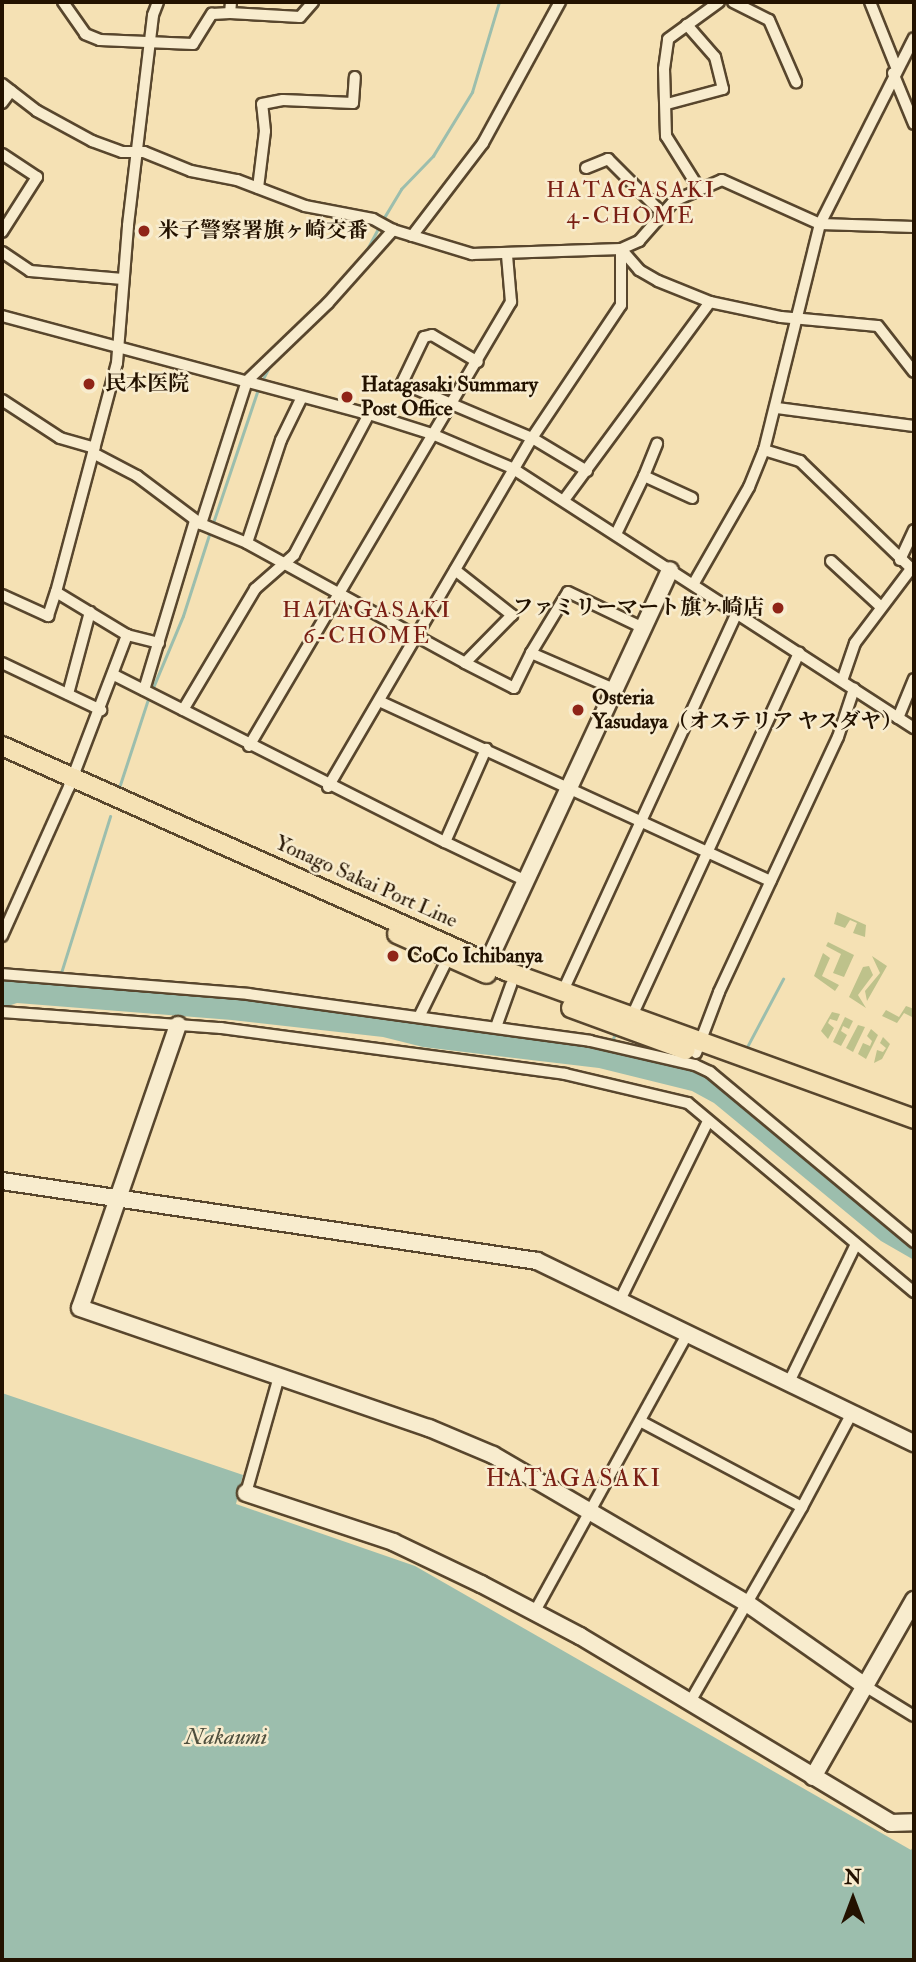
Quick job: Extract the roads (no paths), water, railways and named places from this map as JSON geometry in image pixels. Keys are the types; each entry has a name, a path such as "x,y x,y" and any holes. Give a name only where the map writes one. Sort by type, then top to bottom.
{"main road":[{"name":"Yonago Sakai Port Line","path":"2,746 71,782 448,958 486,967 511,985 914,1119"},
{"name":"Yonago Sakai Port Line","path":"2,757 71,782 486,967 632,1016 698,1048 914,1130"}],"street":[{"path":"63,2 85,33 100,40 193,44 212,14 231,7 300,17 313,2"},
{"path":"2,595 48,616 94,450 118,347 136,154 150,41 158,2"},
{"path":"412,236 483,143 560,2"},
{"path":"698,187 666,135 668,39 719,2"},
{"path":"733,2 769,20 796,82"},
{"path":"870,2 914,124"},
{"path":"667,104 723,89 715,57 687,25"},
{"path":"694,583 749,487 764,450 777,408 820,224 895,70 914,38"},
{"path":"258,188 265,131 262,104 283,100 352,103 355,77"},
{"path":"2,84 37,111 92,141 136,154 144,152 191,171 258,188 304,206 373,219 393,230 472,254 507,255 621,249 639,241 662,213 698,187 722,180 820,224 914,227"},
{"path":"2,103 12,91"},
{"path":"2,154 37,177 2,232"},
{"path":"586,168 608,159 662,213"},
{"path":"144,690 247,381 328,303 393,230"},
{"path":"621,249 639,270 710,302 798,319 878,326 914,372"},
{"path":"328,787 512,468 621,305 621,249"},
{"path":"2,252 30,271 123,279"},
{"path":"249,746 432,434 453,406 511,302 507,255"},
{"path":"564,500 710,302"},
{"path":"3,321 118,347 369,414 432,434 512,468 694,583 914,728"},
{"path":"478,362 432,335 424,337 402,383 532,438 587,471"},
{"path":"247,542 281,440 302,397"},
{"path":"2,400 60,438 94,450 137,476 198,522 247,542 284,565 514,688 531,653 568,592 643,628"},
{"path":"777,408 914,426"},
{"path":"183,710 255,589 294,555 369,414"},
{"path":"616,534 644,477 657,443"},
{"path":"764,450 800,461 912,570 855,643 842,681"},
{"path":"644,477 692,498"},
{"path":"900,560 914,530"},
{"path":"831,561 881,607"},
{"path":"455,570 512,615 465,663"},
{"path":"486,967 670,570"},
{"path":"56,592 127,635 159,642"},
{"path":"68,694 90,612"},
{"path":"562,993 737,612"},
{"path":"2,936 101,710 127,635"},
{"path":"531,653 614,690"},
{"path":"632,1016 799,653"},
{"path":"2,663 101,710"},
{"path":"114,675 328,787 526,881"},
{"path":"898,718 914,679"},
{"path":"698,1048 771,880 838,737 853,689"},
{"path":"379,701 771,880"},
{"path":"445,842 486,749"},
{"path":"419,1017 448,958"},
{"path":"2,974 221,990 616,1046 704,1068 914,1242"},
{"path":"496,1027 511,985"},
{"path":"2,1012 178,1025 565,1074 688,1103 914,1292"},
{"path":"178,1025 80,1308 467,1443 591,1511 748,1604 865,1686 914,1716"},
{"path":"620,1300 708,1121"},
{"path":"2,1181 537,1261 914,1443"},
{"path":"789,1382 856,1244"},
{"path":"534,1613 688,1333"},
{"path":"279,1376 246,1493 393,1542 534,1613 690,1702 891,1823 914,1822"},
{"path":"690,1702 748,1604 852,1413"},
{"path":"640,1421 802,1507"},
{"path":"813,1777 914,1600"}],"water":[{"path":"2,979 217,995 606,1048 693,1070 725,1089 914,1248 914,1260 881,1241 714,1103 692,1091 599,1068 423,1047 383,1037 232,1020 17,1003 2,1008"},
{"name":"Nakaumi","path":"2,1393 243,1475 236,1504 415,1566 911,1850 914,1845 914,1960 2,1960"}],"waterway":[{"path":"382,221 401,189 433,156 472,92 499,2"},
{"path":"364,255 379,227"},
{"path":"262,381 270,365"},
{"path":"212,526 259,386"},
{"path":"152,690 183,616 210,532"},
{"path":"119,788 149,696"},
{"path":"61,973 110,817"},
{"path":"2,923 8,909"},
{"path":"747,1047 783,979"},
{"path":"612,1041 615,1034"}],"place":[{"name":"米子警察署旗ヶ崎交番","path":"144,231"},
{"name":"民本医院","path":"89,384"},
{"name":"Hatagasaki Summary Post Office","path":"347,397"},
{"name":"ファミリーマート旗ヶ崎店","path":"778,608"},
{"name":"Osteria Yasudaya（オステリア ヤスダヤ）","path":"578,710"},
{"name":"CoCo Ichibanya","path":"393,956"}],"district":[{"name":"HATAGASAKI 4-CHOME","path":"631,203"},
{"name":"HATAGASAKI 6-CHOME","path":"367,623"},
{"name":"HATAGASAKI","path":"574,1479"}]}
